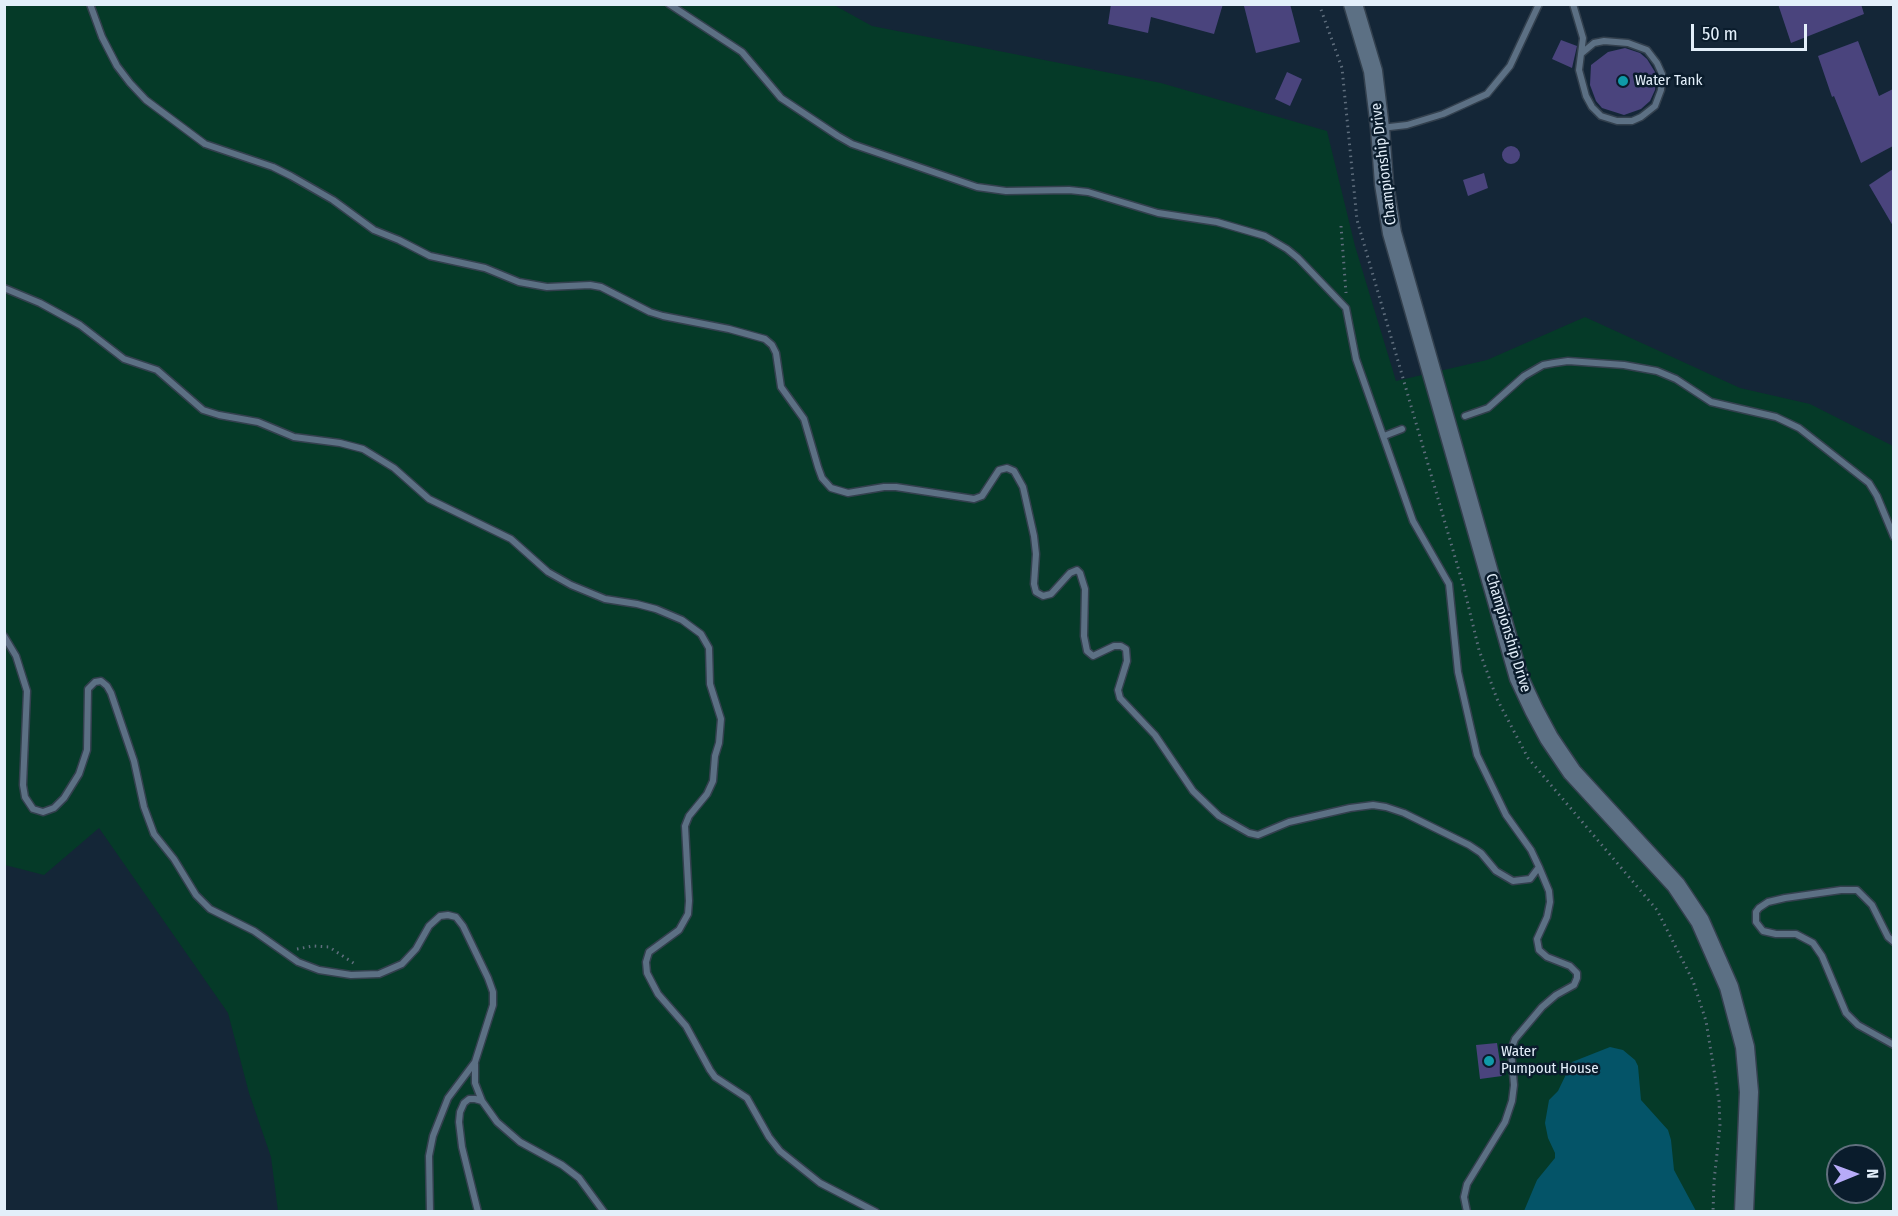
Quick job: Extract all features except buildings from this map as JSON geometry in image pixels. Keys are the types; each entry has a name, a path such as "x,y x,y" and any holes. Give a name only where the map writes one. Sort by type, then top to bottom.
{"street":[{"name":"Championship Drive","path":"1353,4 1373,71 1384,184 1392,233 1520,678 1549,738 1572,772 1676,885 1700,921 1728,987 1745,1047 1749,1092 1744,1212"}],"lane":[{"path":"90,4 102,37 117,66 146,100 205,144 220,151 273,166 320,192 374,230 430,256 485,268 519,282 547,287 590,285 601,287 650,312 765,339 776,353 781,387 804,419 818,468 831,488 848,493 896,487 974,499 982,496 999,470 1007,468 1014,471 1023,487 1034,536 1036,592 1043,596 1051,594 1070,573 1077,570 1080,573 1085,589 1084,636 1087,651 1094,656 1114,646 1126,649 1127,661 1118,685 1120,698 1155,735 1193,791 1219,816 1249,833 1258,835 1288,822 1350,808 1373,805 1386,807 1404,813 1469,845 1481,853 1496,871 1513,881 1530,879 1539,867"},
{"path":"669,4 742,52 781,98 844,140 977,187 1006,191 1088,192 1158,213 1205,220 1257,234 1287,249 1342,303 1347,312 1350,339 1356,359 1413,521 1449,584 1458,672 1477,755 1506,815 1531,850 1549,891 1550,902 1547,917 1537,939 1539,950 1546,957 1570,966 1577,973 1574,986 1556,995 1542,1007 1515,1039 1511,1050 1514,1085 1512,1101 1504,1122 1467,1184 1464,1197 1467,1212"},
{"path":"1380,128 1407,125 1443,114 1487,94 1510,66 1539,4"},
{"path":"1573,4 1583,38 1579,70 1584,90 1592,107 1600,116 1617,121 1632,121 1655,106 1662,74 1647,50 1628,42 1604,41 1594,43 1582,53"},
{"path":"4,288 40,303 80,325 124,359 156,370 203,410 219,416 258,422 294,437 340,443 363,449 394,468 429,499 511,539 548,572 571,585 605,599 656,609 682,620 701,634 709,648 710,684 721,719 713,781 685,826 688,914 679,930 649,952 646,962 647,973 658,994 686,1026 710,1070 716,1077 747,1098 769,1137 780,1151 820,1183 876,1212"},
{"path":"1465,416 1488,408 1524,376 1543,365 1568,362 1633,366 1657,371 1672,376 1711,402 1776,417 1799,428 1869,483 1877,496 1893,537"},
{"path":"1384,436 1402,429"},
{"path":"4,636 16,656 27,691 23,785 29,806 37,812 54,808 64,798 79,774 87,750 88,689 95,682 104,683 111,693 131,752 144,807 154,834 174,859 196,895 210,909 254,931 285,955 310,968 351,975 388,971 406,962 434,920 448,915 456,917 471,940 493,992 492,1010 475,1062 448,1098 433,1136 429,1156 430,1212"},
{"path":"1893,942 1888,937 1872,905 1857,890 1785,898 1762,905 1756,912 1756,922 1763,931 1776,934 1796,934 1813,942 1822,956 1846,1013 1858,1025 1893,1045"},
{"path":"475,1062 476,1083 482,1101 497,1122 520,1142 562,1165 579,1178 604,1212"},
{"path":"478,1212 462,1147 459,1122 460,1112 469,1099 482,1101"}],"path":[{"path":"1341,226 1347,312"},
{"path":"285,955 307,947 329,947 371,974"}],"green space":[{"path":"5,5 834,5 872,26 1161,83 1327,131 1355,246 1396,381 1487,360 1585,317 1740,388 1810,404 1893,446 1893,1211 278,1211 271,1157 249,1093 228,1013 99,828 44,875 5,865"}],"water":[{"path":"1610,1047 1623,1050 1635,1060 1638,1066 1641,1100 1668,1130 1674,1170 1696,1211 1524,1211 1537,1180 1555,1158 1545,1123 1549,1100 1558,1091 1572,1062"}],"place":[{"name":"Water Tank","path":"1623,81"},
{"name":"Water Pumpout House","path":"1489,1061"}]}
